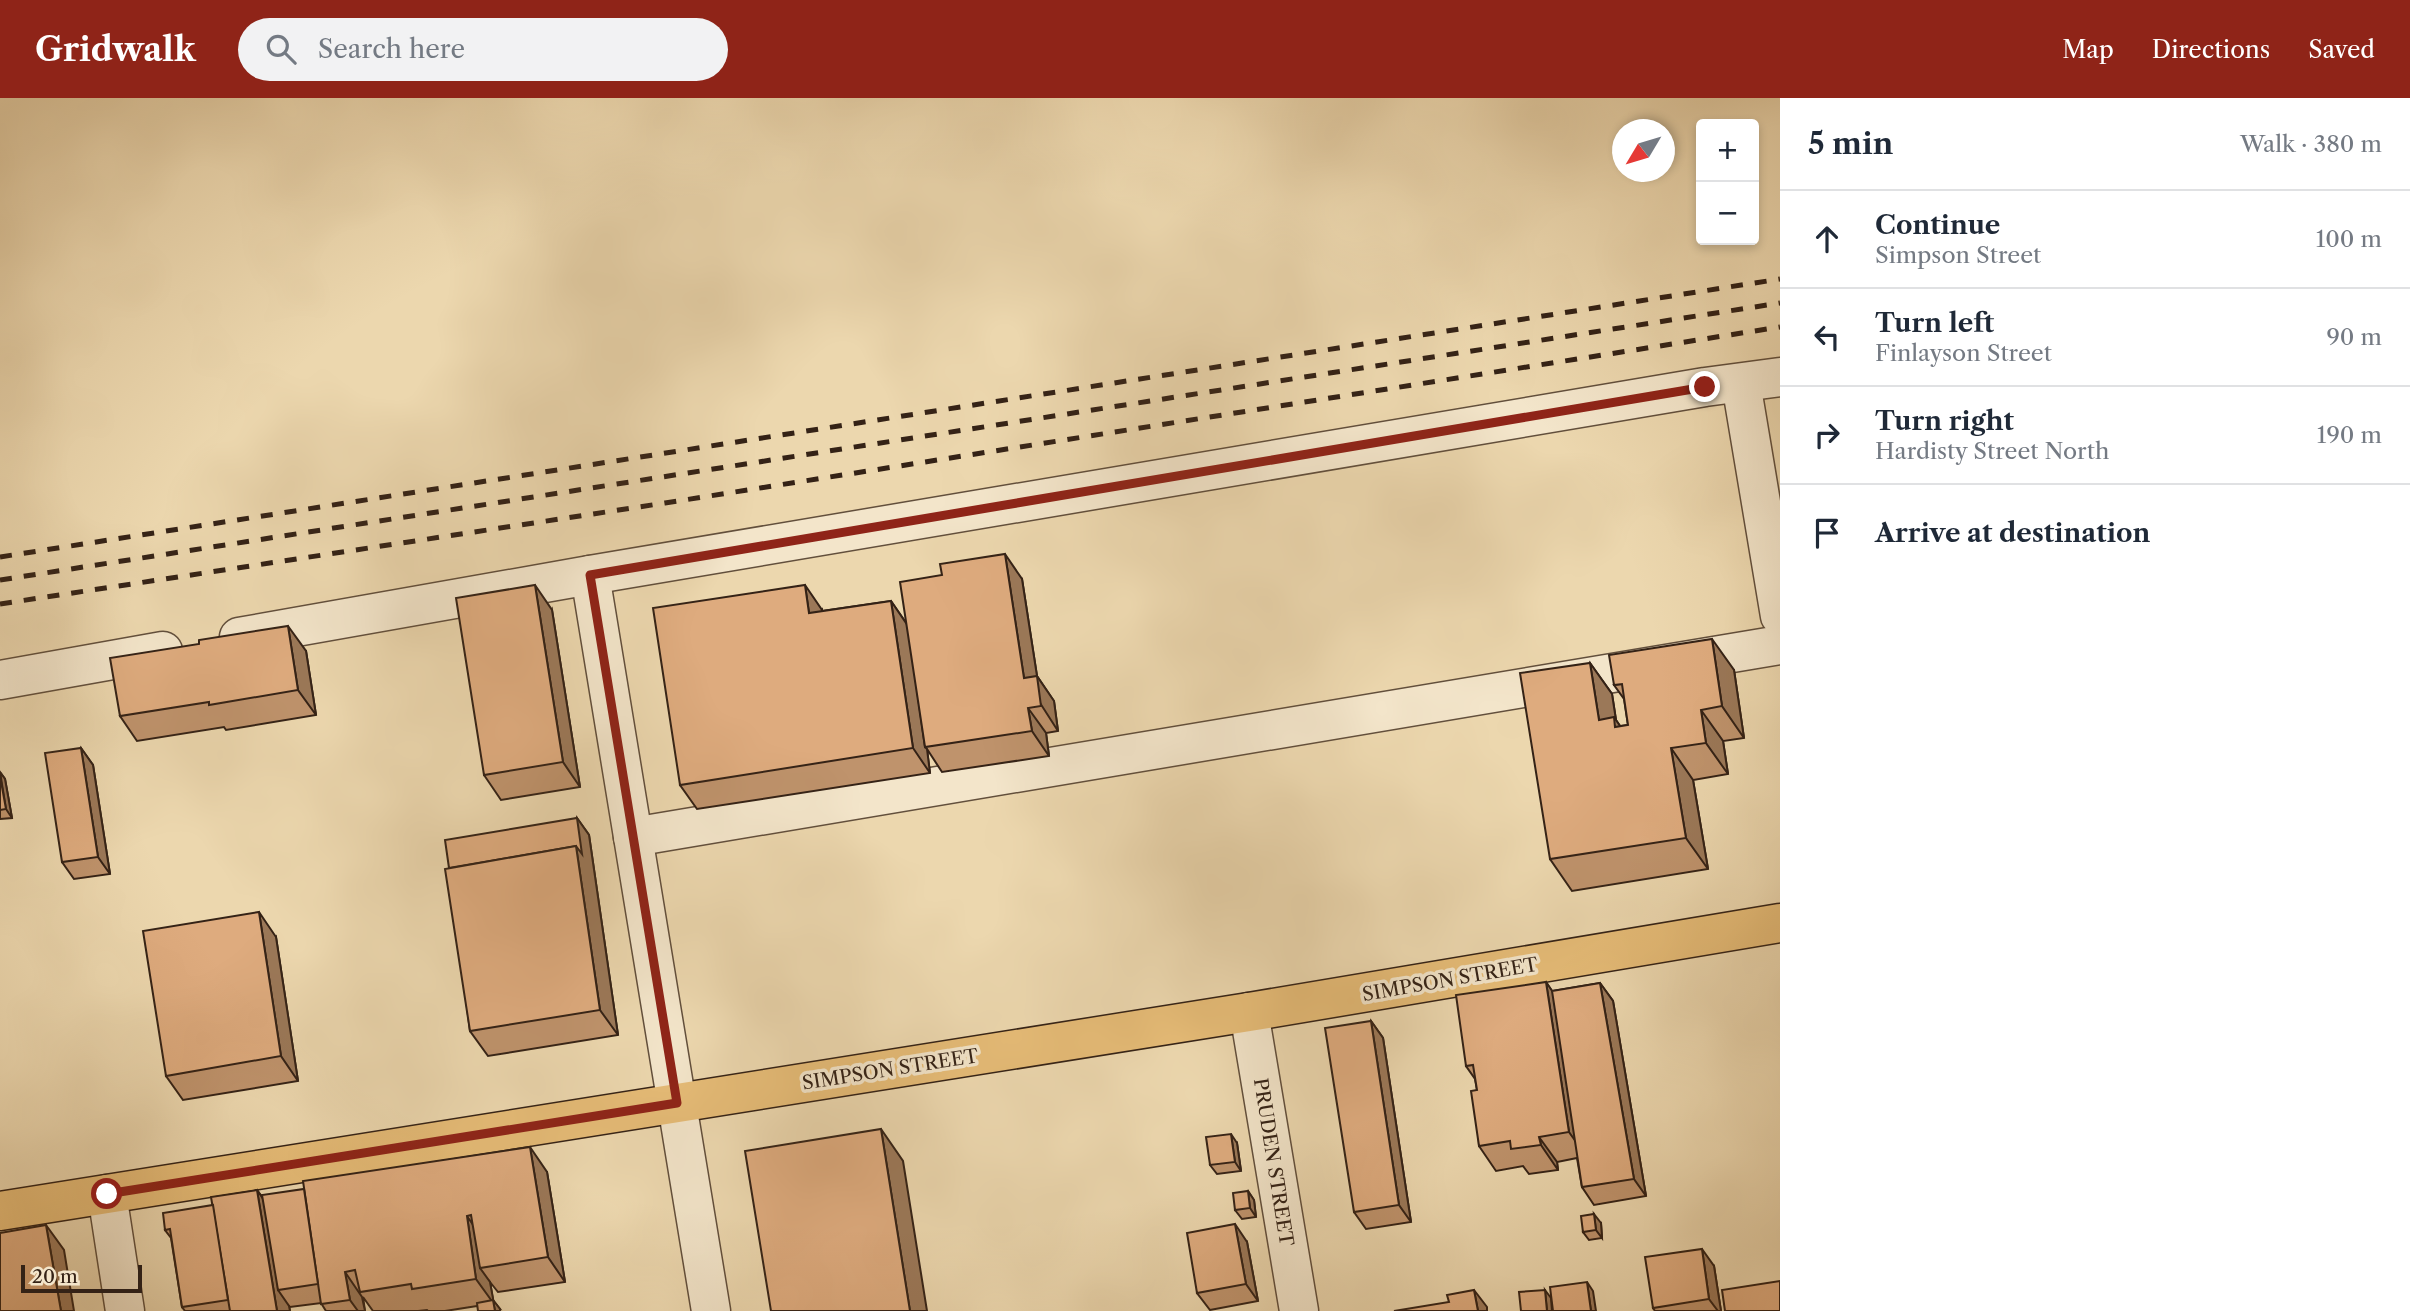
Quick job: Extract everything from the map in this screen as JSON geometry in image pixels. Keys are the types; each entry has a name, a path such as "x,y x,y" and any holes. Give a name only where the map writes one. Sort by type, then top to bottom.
{"main road":[{"name":"SIMPSON STREET","path":"0,1211 1250,1012 1780,923"}],"street":[{"path":"0,680 590,575 1780,377"},
{"path":"1741,383 1780,616"},
{"path":"590,575 711,1311"},
{"path":"633,837 1780,645"},
{"name":"PRUDEN STREET","path":"1250,1012 1299,1311"},
{"path":"107,1194 125,1311"}],"building":[{"path":"1005,554 1024,678 1037,676 1041,706 1028,708 1032,731 925,747 900,582 942,575 940,564"},
{"path":"535,585 563,762 484,775 456,598"},
{"path":"805,585 809,613 891,601 913,748 680,785 653,608"},
{"path":"288,626 298,690 120,716 110,658"},
{"path":"1712,639 1722,706 1701,710 1706,743 1671,748 1686,838 1550,859 1520,673 1590,663 1599,720 1614,717 1615,727 1628,725 1622,684 1614,685 1609,655"},
{"path":"81,748 98,857 62,862 45,753"},
{"path":"0,776 6,809 0,810"},
{"path":"577,818 582,854 576,846 449,868 445,840"},
{"path":"576,846 600,1010 470,1031 445,869"},
{"path":"259,912 281,1056 166,1076 143,931"},
{"path":"1546,982 1569,1132 1539,1137 1541,1145 1511,1149 1510,1141 1479,1146 1471,1091 1477,1090 1473,1065 1466,1066 1456,995"},
{"path":"1600,983 1634,1179 1582,1187 1552,991"},
{"path":"1371,1021 1399,1205 1354,1212 1325,1028"},
{"path":"881,1129 910,1311 771,1311 745,1151"},
{"path":"1231,1134 1235,1162 1210,1165 1206,1137"},
{"path":"530,1147 548,1257 480,1268 471,1215 467,1216 476,1279 412,1289 411,1284 360,1292 355,1270 345,1272 350,1300 321,1304 303,1181"},
{"path":"304,1189 318,1284 278,1290 262,1195"},
{"path":"257,1190 277,1311 230,1311 211,1197"},
{"path":"1248,1191 1250,1208 1235,1210 1233,1193"},
{"path":"213,1205 228,1300 182,1307 170,1229 165,1230 163,1213"},
{"path":"1594,1214 1596,1230 1583,1232 1581,1216"},
{"path":"1235,1224 1246,1284 1197,1293 1187,1233"},
{"path":"46,1225 61,1311 0,1311 0,1233"},
{"path":"1702,1249 1709,1299 1653,1308 1645,1257"},
{"path":"1780,1281 1780,1311 1725,1311 1722,1290"},
{"path":"1587,1282 1591,1311 1553,1311 1550,1287"},
{"path":"1474,1290 1478,1311 1394,1311 1449,1302 1447,1295"},
{"path":"1545,1290 1547,1311 1521,1311 1519,1292"},
{"path":"493,1300 495,1311 478,1311 477,1303"}],"railway":[{"path":"0,557 1780,279"},
{"path":"0,580 1780,303"},
{"path":"0,604 665,503 1780,327"}],"route":[{"path":"107,1194 677,1103 590,575 1705,387"}]}
